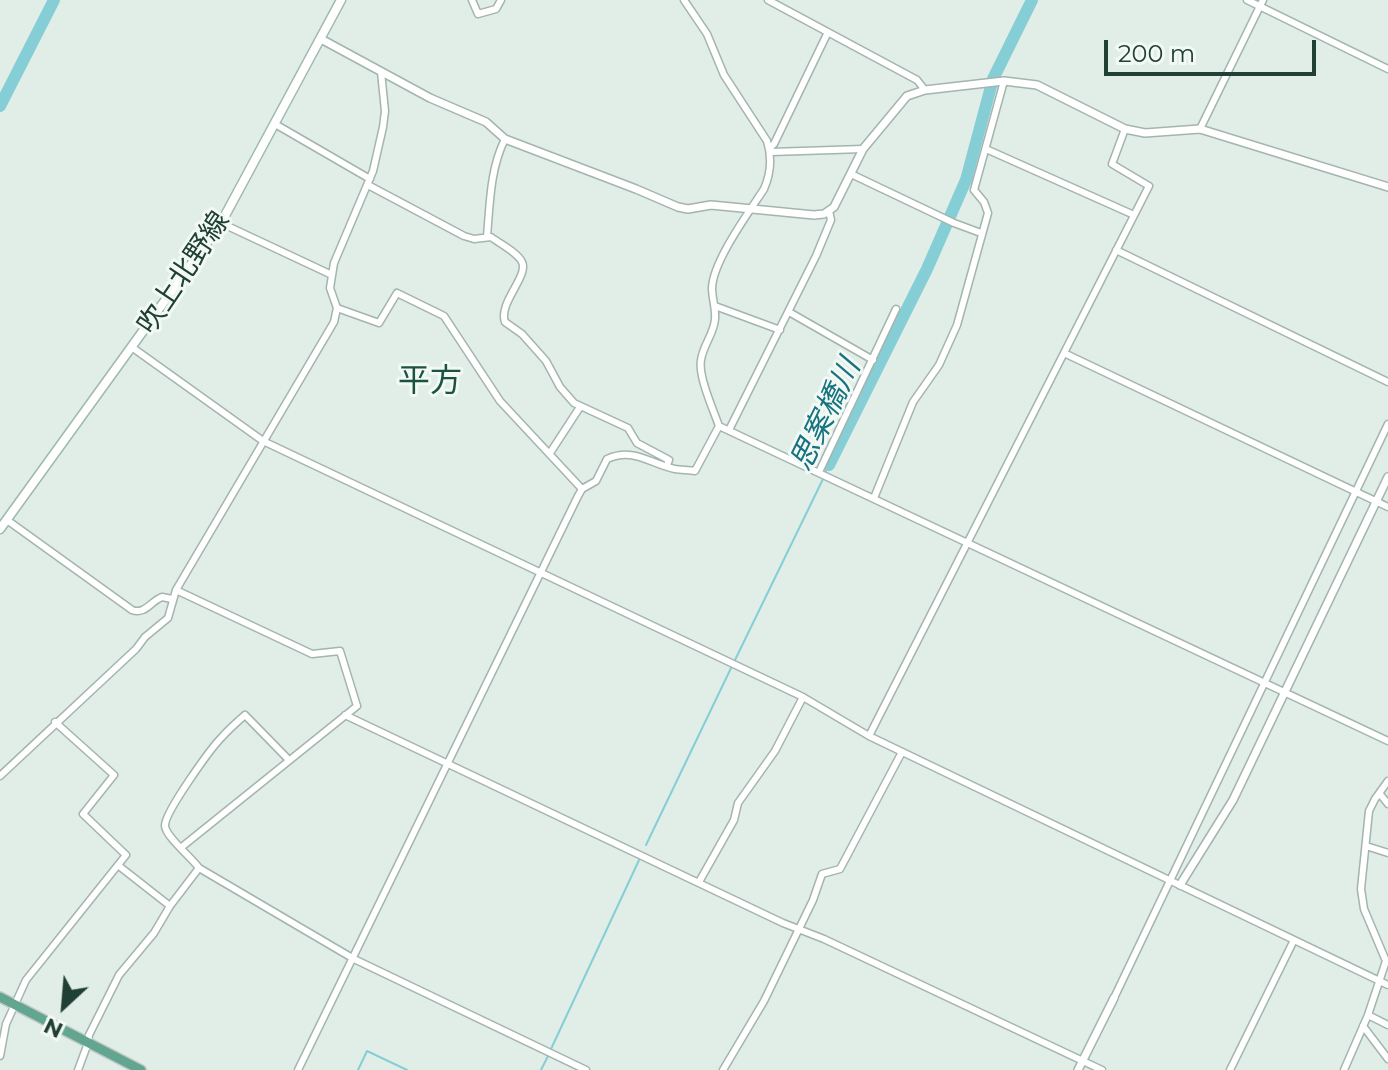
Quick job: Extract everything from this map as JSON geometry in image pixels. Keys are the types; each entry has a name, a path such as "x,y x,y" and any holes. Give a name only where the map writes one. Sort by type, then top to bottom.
{"main road":[{"name":"吹上北野線","path":"0,529 221,223 341,0"},
{"path":"0,997 141,1070"}],"street":[{"path":"472,0 478,14 496,9 501,0"},
{"path":"684,0 702,24 724,75 770,150"},
{"path":"768,0 917,80 925,90"},
{"path":"1247,0 1262,3 1388,69"},
{"path":"1200,129 1262,3"},
{"path":"298,1070 582,489 596,481 610,457 628,455 647,458 695,471 719,426 700,368 701,358 713,333 715,306 712,288 715,272 769,178 770,150 828,32"},
{"path":"321,39 430,98 486,122 505,139 688,209 711,205 814,215 829,211 834,207 863,149 907,96 925,90 1004,81 1037,85 1125,129 1145,133 1200,129 1388,187"},
{"path":"0,776 168,618 176,590 334,322 337,308 330,288 332,275 344,237 369,182 385,111 381,72"},
{"path":"874,498 913,402 939,365 963,308 988,213 974,190 1004,81"},
{"path":"275,124 464,236 480,240 487,236"},
{"path":"869,736 1149,186 1112,164 1125,129"},
{"path":"487,236 491,187 505,139"},
{"path":"770,150 863,149"},
{"path":"986,149 1134,215"},
{"path":"851,174 942,218 981,233"},
{"path":"729,430 827,230 831,220 829,211"},
{"path":"221,223 332,275"},
{"path":"487,236 523,263 503,318 546,361 560,387 580,407 628,428 637,443 665,456 669,460 667,465"},
{"path":"1116,250 1388,382"},
{"path":"337,308 379,323 397,293 440,312 500,401 582,489"},
{"path":"715,306 780,330"},
{"path":"823,474 896,309"},
{"path":"789,312 873,360"},
{"path":"133,348 263,441 803,697 869,736 1384,983"},
{"path":"1064,353 1388,507"},
{"path":"550,453 580,407"},
{"path":"1078,1070 1388,424"},
{"path":"719,426 1388,741"},
{"path":"1180,885 1233,800 1388,477"},
{"path":"7,520 132,610 143,611 162,597 172,599"},
{"path":"176,590 312,654 340,651 357,706 183,846"},
{"path":"699,882 734,820 738,803 775,751 803,697"},
{"path":"288,759 245,715 221,737 203,760 168,815 165,827 168,835 183,846 199,868 354,959 586,1070"},
{"path":"345,715 1102,1070"},
{"path":"0,1056 3,1022 26,980 126,857 83,814 114,775 55,722"},
{"path":"723,1070 764,1001 813,900 822,874 840,869 902,752"},
{"path":"1344,1070 1384,983 1386,949 1371,927 1362,901 1361,880 1369,811 1388,781"},
{"path":"1380,794 1388,804"},
{"path":"1366,846 1388,853"},
{"path":"119,866 170,906"},
{"path":"78,1070 89,1035 119,975 154,933 199,868"},
{"path":"1230,1070 1294,940"},
{"path":"1368,1015 1388,1025"},
{"path":"1363,1026 1388,1059"}],"waterway":[{"path":"0,106 54,0"},
{"name":"思案橋川","path":"829,465 927,269 966,180 993,79 1032,0"},
{"name":"思案橋川","path":"825,473 829,465"},
{"name":"思案橋川","path":"735,660 823,479"},
{"name":"思案橋川","path":"646,845 732,666"},
{"name":"思案橋川","path":"551,1049 640,858"},
{"path":"358,1070 367,1051 407,1070"},
{"name":"思案橋川","path":"541,1070 548,1056"}],"district":[{"name":"平方","path":"430,382"}]}
